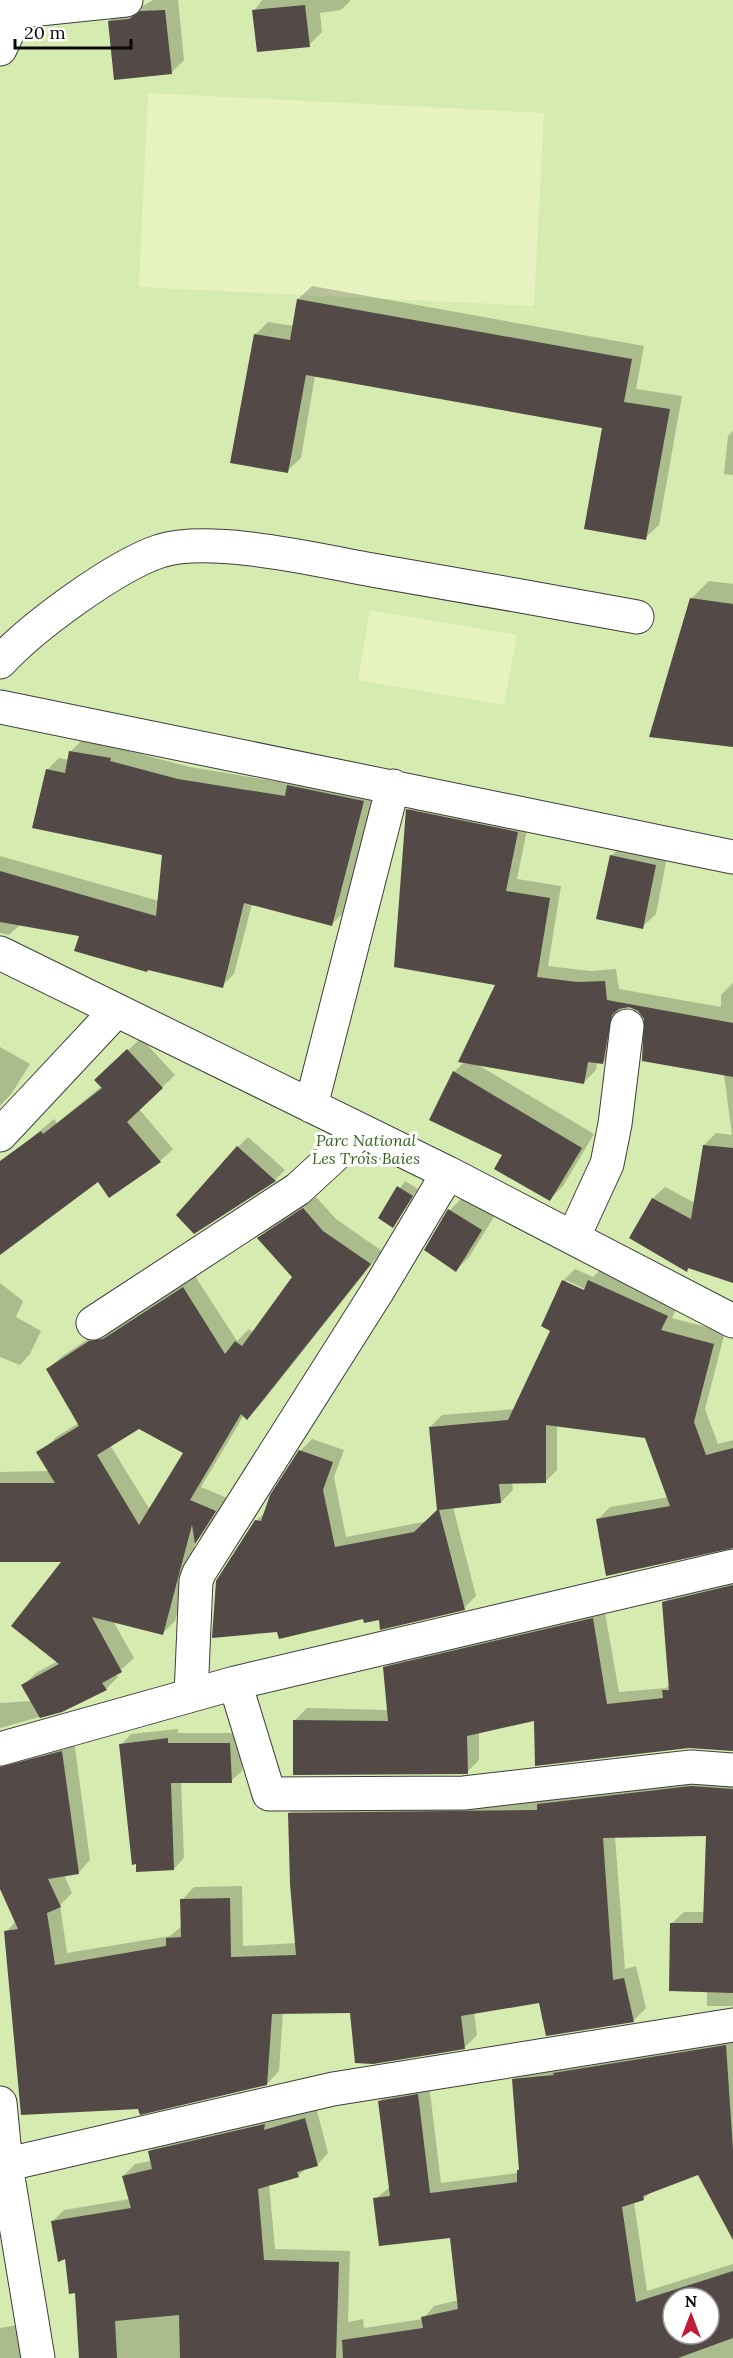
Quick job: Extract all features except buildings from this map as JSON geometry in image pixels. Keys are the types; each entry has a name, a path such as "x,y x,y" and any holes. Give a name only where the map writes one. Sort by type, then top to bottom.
{"street":[{"path":"0,49 14,6 126,0"},
{"path":"0,662 22,638 123,567 161,551 203,546 280,554 637,617"},
{"path":"0,707 733,857"},
{"path":"311,1106 393,786"},
{"path":"0,953 448,1173 733,1321"},
{"path":"0,1135 116,1011"},
{"path":"573,1238 607,1164 615,1124 627,1026"},
{"path":"93,1323 298,1189 361,1131"},
{"path":"191,1695 196,1581 199,1573 377,1292 448,1173"},
{"path":"0,1749 235,1683 733,1566"},
{"path":"235,1683 269,1794 464,1793 691,1767 733,1770"},
{"path":"3,2165 333,2089 733,2025"},
{"path":"0,2103 3,2165 38,2358"}],"green space":[{"name":"Parc National Les Trois Baies","path":"0,0 733,0 733,2358 0,2358"},
{"path":"148,93 544,113 534,306 139,287"},
{"path":"370,610 517,635 504,705 358,680"}]}
